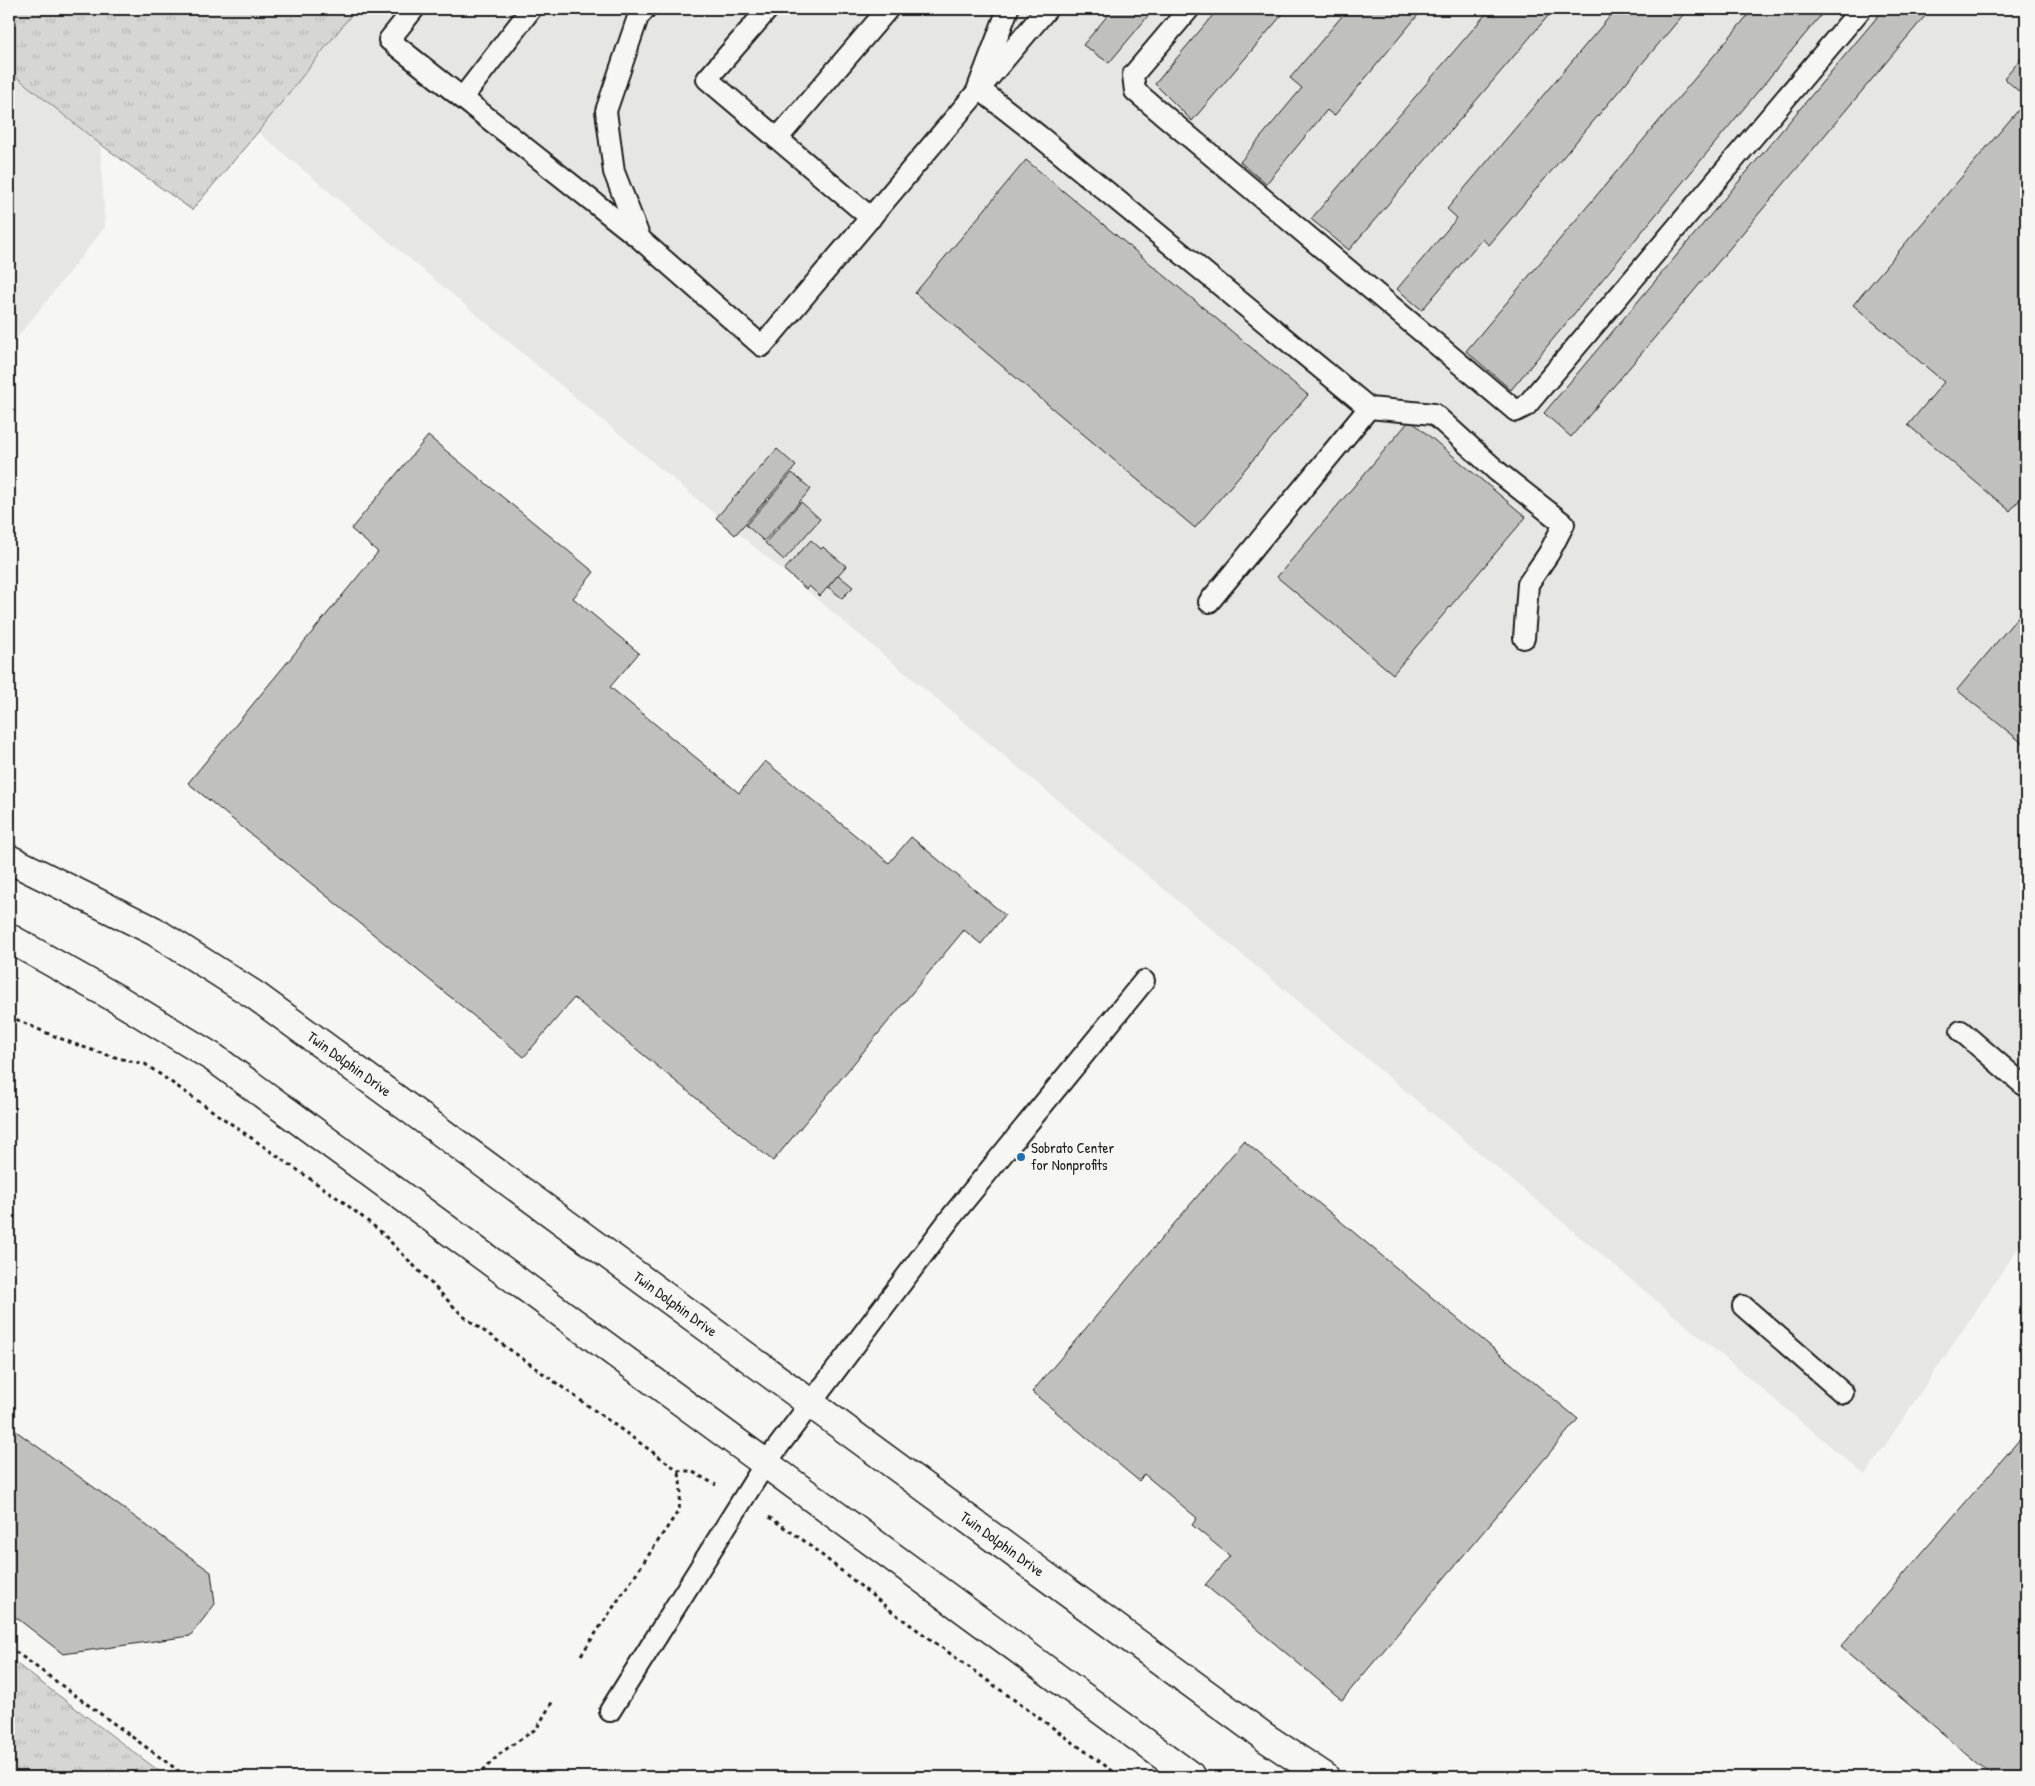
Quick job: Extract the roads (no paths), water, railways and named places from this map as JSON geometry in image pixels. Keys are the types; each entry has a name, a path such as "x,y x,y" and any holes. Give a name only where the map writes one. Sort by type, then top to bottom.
{"main road":[{"name":"Twin Dolphin Drive","path":"9,859 154,931 256,996 1266,1738 1325,1777"},
{"path":"9,938 119,1000 214,1058 1192,1777"}],"lane":[{"path":"414,9 389,40 639,238 762,346 1046,9"},
{"path":"462,97 531,9"},
{"path":"639,238 614,172 606,111 638,17 646,9"},
{"path":"768,9 707,79 871,218"},
{"path":"777,139 888,9"},
{"path":"978,88 1008,9"},
{"path":"1189,9 1133,75 1135,91 1516,411 1526,406 1861,9"},
{"path":"978,88 1046,141 1369,408 1434,414 1498,472 1564,524 1549,553 1528,584 1524,638"},
{"path":"1209,602 1369,408"},
{"path":"610,1711 765,1464 952,1216 1144,981"},
{"path":"1961,1032 2026,1087"},
{"path":"1743,1306 1843,1393"}],"place":[{"name":"Sobrato Center for Nonprofits","path":"1021,1157"}]}
